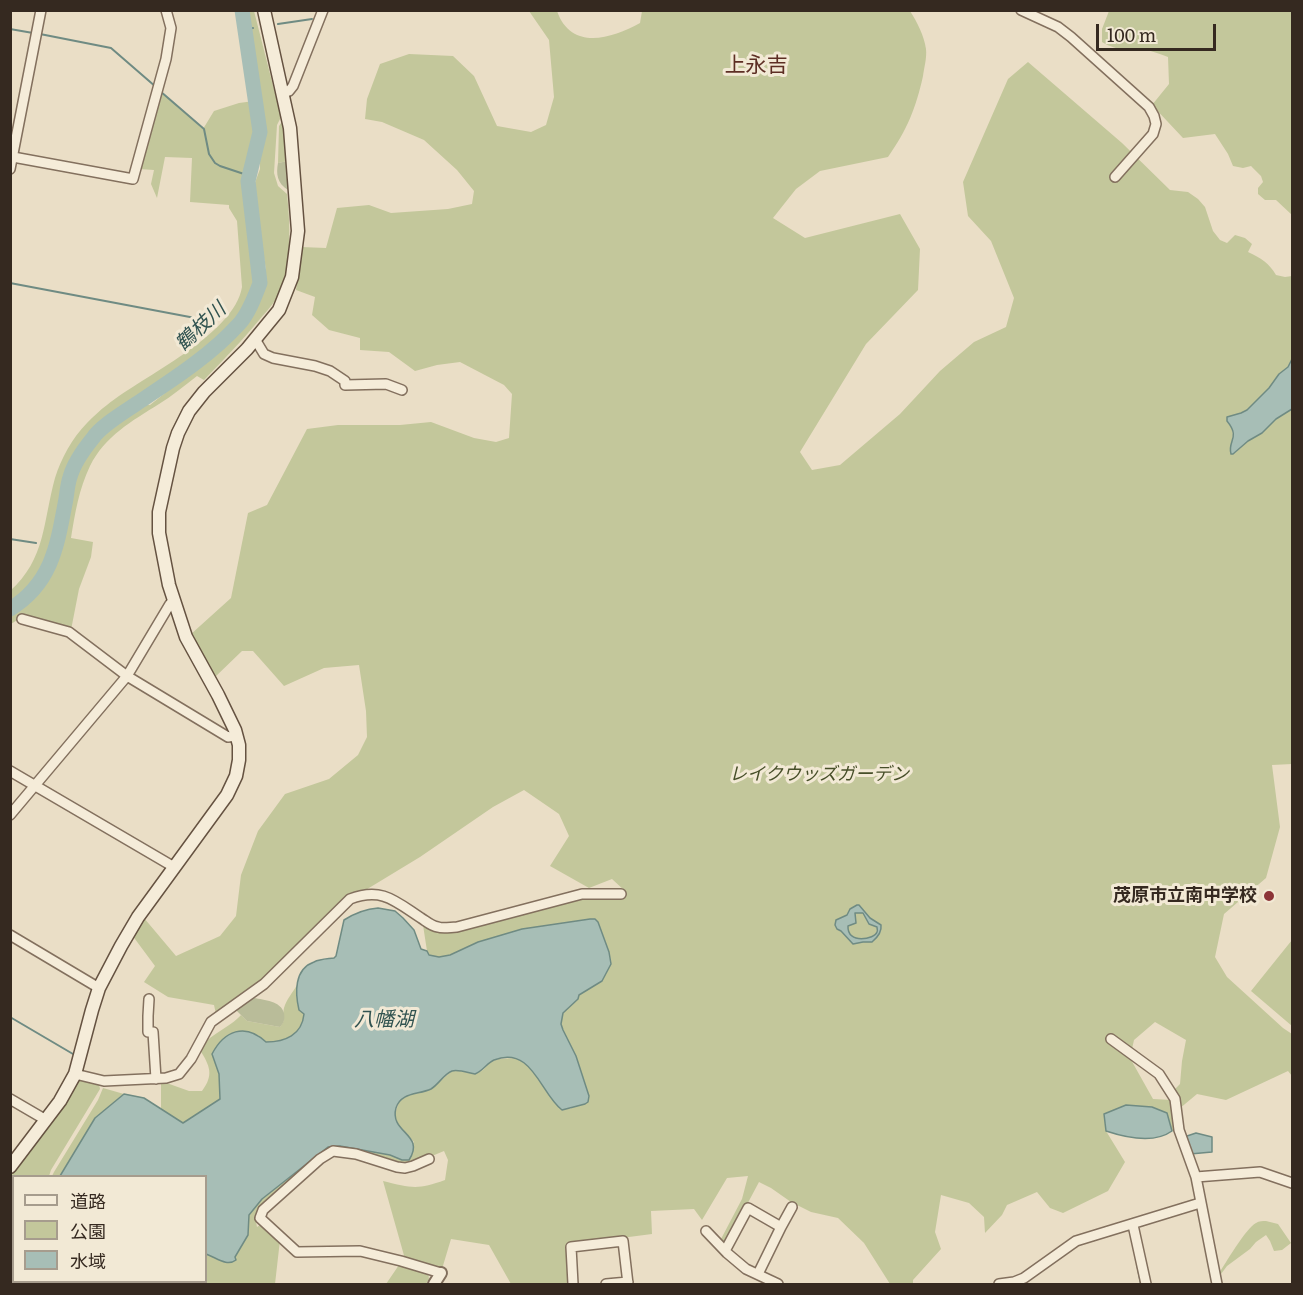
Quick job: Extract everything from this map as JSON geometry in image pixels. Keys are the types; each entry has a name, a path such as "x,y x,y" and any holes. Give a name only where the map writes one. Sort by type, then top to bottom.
{"main road":[{"path":"10,1167 60,1101 75,1074 99,988 120,946 138,917 227,795 236,776 239,760 235,730 186,638 169,585 159,533 159,512 172,448 189,411 279,310 292,277 298,231 290,128 264,10"}],"street":[{"path":"10,169 41,10"},
{"path":"13,157 133,179 166,59 171,28 166,10"},
{"path":"283,93 289,91 293,86 323,10"},
{"path":"1021,10 1058,27 1149,107 1155,124 1153,134 1115,177"},
{"path":"255,339 264,354 330,371 345,381 345,385 386,384 402,390"},
{"path":"10,815 127,676 170,604 175,603"},
{"path":"21,620 69,632 127,676 228,737 236,736"},
{"path":"10,771 174,867"},
{"path":"75,1074 104,1081 156,1079 179,1074 191,1059 211,1022 264,984 350,899 369,894 384,895 439,928 457,927 582,894 621,894"},
{"path":"10,935 99,988"},
{"path":"149,999 148,1032 153,1032 156,1079"},
{"path":"1111,1039 1159,1074 1175,1099 1179,1130 1196,1178 1217,1284"},
{"path":"10,1099 46,1120"},
{"path":"429,1159 405,1168 356,1154 333,1151 320,1158 263,1209 260,1218 297,1252 360,1251 441,1273 434,1284"},
{"path":"1196,1178 1260,1172 1293,1183"},
{"path":"999,1284 1024,1278 1076,1241 1200,1203"},
{"path":"758,1274 792,1207"},
{"path":"725,1251 748,1208 781,1227"},
{"path":"1133,1225 1146,1284"},
{"path":"706,1231 746,1269 778,1284"},
{"path":"573,1284 571,1247 622,1241 628,1283 606,1284"}],"green space":[{"path":"245,11 254,11 281,117 277,125 274,173 278,186 287,194 289,255 285,279 266,312 204,380 197,376 169,398 129,423 96,455 80,492 71,538 93,542 91,557 79,589 71,630 25,619 25,615 11,624 11,614 26,602 50,571 61,542 72,482 90,448 107,428 136,406 150,405 235,338 251,319 266,270 257,227 253,188 260,169 260,150 267,130 263,127 248,29 253,29 253,27 247,27"},
{"name":"レイクウッズガーデン","path":"529,11 557,11 563,24 572,32 582,37 593,38 617,34 640,23 642,11 910,11 913,15 922,34 926,59 910,118 888,157 820,171 796,189 773,218 805,238 900,214 920,249 918,290 866,344 800,452 812,470 840,465 900,414 940,371 974,342 1006,327 1014,298 991,241 968,216 963,182 1008,79 1028,62 1122,143 1170,190 1188,192 1198,199 1205,207 1213,231 1220,240 1227,243 1235,235 1245,238 1252,244 1248,252 1264,261 1276,275 1292,276 1292,359 1288,367 1247,410 1227,417 1227,421 1233,434 1230,453 1235,453 1248,441 1262,433 1276,419 1292,409 1292,764 1272,765 1280,827 1266,878 1224,914 1215,957 1227,977 1292,1034 1292,1076 1288,1071 1226,1100 1197,1094 1179,1109 1174,1090 1180,1084 1186,1040 1155,1022 1134,1040 1130,1058 1153,1099 1172,1100 1178,1132 1172,1131 1167,1113 1104,1114 1106,1131 1125,1162 1108,1191 1063,1213 1050,1208 1037,1192 1007,1205 1002,1215 985,1233 984,1217 969,1203 941,1195 935,1232 941,1249 913,1280 913,1284 890,1284 864,1243 838,1218 811,1212 759,1182 726,1244 721,1239 742,1199 748,1176 727,1178 702,1220 694,1209 651,1211 652,1234 567,1245 570,1284 511,1284 489,1245 451,1239 442,1269 405,1259 383,1181 414,1187 445,1180 448,1160 444,1151 405,1165 334,1149 262,1207 256,1222 257,1227 263,1223 280,1240 275,1284 11,1284 10,1183 12,1184 12,1283 207,1283 207,1254 227,1263 236,1260 235,1257 248,1235 249,1215 262,1199 328,1147 340,1146 390,1155 402,1160 414,1142 397,1124 395,1114 399,1102 405,1096 431,1089 452,1071 475,1074 483,1070 491,1061 520,1059 570,1109 588,1101 576,1056 561,1024 563,1013 578,999 579,995 602,981 611,964 609,952 595,919 522,929 478,942 450,955 439,957 428,955 427,951 423,925 439,932 586,897 598,897 625,891 612,879 589,888 550,866 569,836 559,814 524,790 493,807 420,857 364,891 255,988 216,1014 214,1005 168,997 144,982 155,966 132,935 144,918 176,956 220,936 236,916 241,875 258,831 285,794 329,779 358,755 367,737 366,711 359,665 324,668 284,686 253,651 242,651 214,678 190,635 231,598 248,513 267,505 307,429 338,425 400,425 431,422 474,438 496,442 509,438 512,394 504,385 460,362 415,371 389,352 360,350 360,338 329,330 312,315 315,297 296,290 301,247 326,248 337,208 369,205 391,213 448,209 472,204 474,191 457,170 424,140 382,122 365,119 367,99 380,64 409,54 453,56 474,76 497,126 531,132 546,125 554,97 549,40"},
{"path":"1109,11 1292,11 1292,215 1276,200 1265,200 1258,194 1258,188 1263,182 1261,176 1251,166 1243,168 1233,166 1215,134 1183,138 1152,105 1169,84 1168,57 1145,50 1118,48 1102,42 1102,29"},
{"path":"160,91 203,129 214,111 254,101 258,132 247,182 246,198 253,233 258,283 254,296 235,325 217,343 116,415 95,434 75,463 68,480 54,549 47,567 34,586 11,608 10,591 22,579 37,553 55,478 64,456 77,435 104,407 185,353 223,322 235,305 242,287 237,221 229,205 190,202 192,158 165,157 157,198 151,184 154,170 139,169"},
{"path":"284,119 288,161 278,163 279,126"},
{"path":"288,161 291,190 279,181 277,175 278,163"},
{"path":"1292,940 1292,1026 1251,991"},
{"path":"297,985 298,1005 304,1014 303,1021 296,1032 286,1039 273,1042 266,1042 258,1035 212,1054 219,1074 220,1099 183,1123 161,1109 161,1081 189,1091 202,1091 209,1075 208,1066 200,1050 203,1045 241,1015 247,1021 280,1027 284,1020 285,1005"},
{"path":"254,998 272,1002 282,1009 284,1019 280,1027 247,1021 235,1009"},
{"path":"77,1079 99,1084 100,1089 49,1175 12,1175 12,1180 10,1175 62,1104"},
{"path":"103,1088 124,1094 95,1118 61,1175 53,1175"},
{"path":"1266,1221 1278,1224 1291,1243 1282,1250 1274,1251 1266,1235 1227,1266 1218,1278 1225,1263 1252,1226 1257,1222"},
{"path":"399,1265 428,1272 429,1279 426,1284 386,1284"}],"water":[{"path":"1292,359 1292,409 1231,454 1233,432 1227,417 1247,410 1288,367"},
{"path":"859,905 870,918 881,925 879,934 872,942 853,944 837,929 836,920 847,915 850,909","holes":["855,913 863,913 869,924 877,927 877,932 871,937 861,939 852,936 848,926 856,923"]},
{"name":"八幡湖","path":"369,909 395,911 414,930 421,949 427,951 429,955 439,957 522,929 595,919 609,952 611,964 602,981 579,995 578,999 563,1013 561,1024 576,1056 589,1096 588,1102 562,1110 534,1073 518,1059 507,1057 494,1060 475,1074 452,1071 431,1089 406,1097 398,1103 395,1116 397,1123 413,1144 409,1160 340,1146 328,1147 262,1199 249,1215 248,1235 235,1257 236,1260 229,1263 207,1254 207,1175 61,1175 95,1118 124,1094 144,1098 183,1123 220,1099 219,1074 212,1054 217,1046 236,1032 250,1032 266,1042 286,1039 296,1032 303,1021 304,1014 299,1010 297,996 299,976 307,965 334,958 344,920"},
{"path":"1126,1105 1152,1107 1167,1113 1172,1131 1165,1135 1148,1138 1130,1137 1106,1131 1104,1114"},
{"path":"1196,1133 1212,1137 1212,1152 1190,1154 1184,1137"}],"waterway":[{"name":"鶴枝川","path":"10,609 35,588 50,563 59,535 70,477 77,461 90,442 107,424 177,377 228,336 243,320 260,283 248,181 260,132 242,10"},
{"path":"278,24 312,19"},
{"path":"245,29 253,28"},
{"path":"10,29 33,33"},
{"path":"40,34 111,48 156,87"},
{"path":"160,91 204,129 209,154 215,163 250,176"},
{"path":"10,283 211,321"},
{"path":"10,539 36,543"},
{"name":"鶴枝川","path":"50,546 57,547"},
{"path":"10,1017 73,1054"},
{"path":"1137,1264 1141,1284"}],"place":[{"name":"茂原市立南中学校","path":"1269,896"}],"district":[{"name":"上永吉","path":"756,66"}]}
